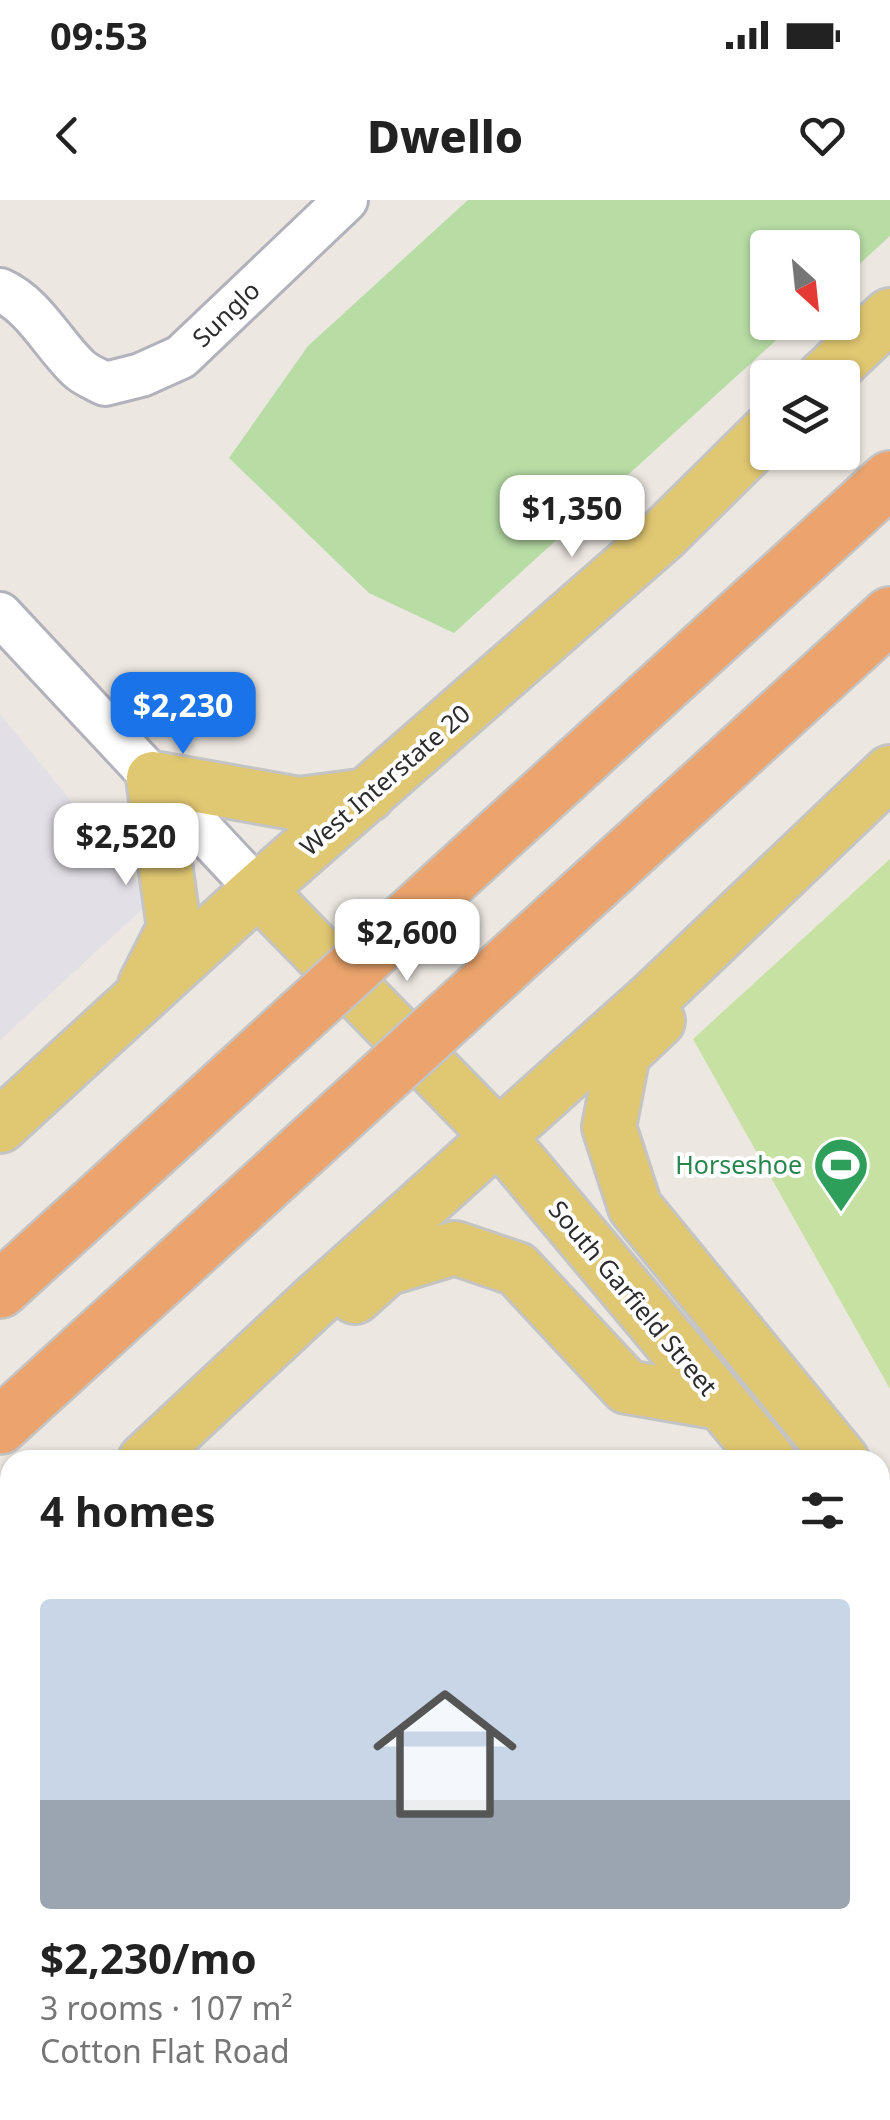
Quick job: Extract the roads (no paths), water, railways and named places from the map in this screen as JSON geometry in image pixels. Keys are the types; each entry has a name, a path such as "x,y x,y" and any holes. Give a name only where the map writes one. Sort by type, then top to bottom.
{"highway":[{"path":"0,1290 890,479"},
{"path":"0,1426 890,615"}],"main road":[{"path":"842,360 890,315"},
{"name":"West Interstate 20","path":"0,1126 258,890 664,534 750,448"},
{"path":"157,1450 314,1302 655,996 890,772"},
{"path":"135,1004 174,928 153,778 298,804 368,795"},
{"path":"790,868 778,909 623,1054 609,1127 634,1206 834,1450"},
{"name":"South Garfield Street","path":"258,890 498,1136 760,1450"},
{"path":"181,1450 386,1270 455,1248 517,1269 627,1387 720,1404"}],"street":[{"name":"Sunglo","path":"0,290 10,294 48,331 80,371 105,384 181,357 346,200"},
{"path":"0,614 258,890"}],"place":[{"name":"Horseshoe","path":"841,1214"}]}
